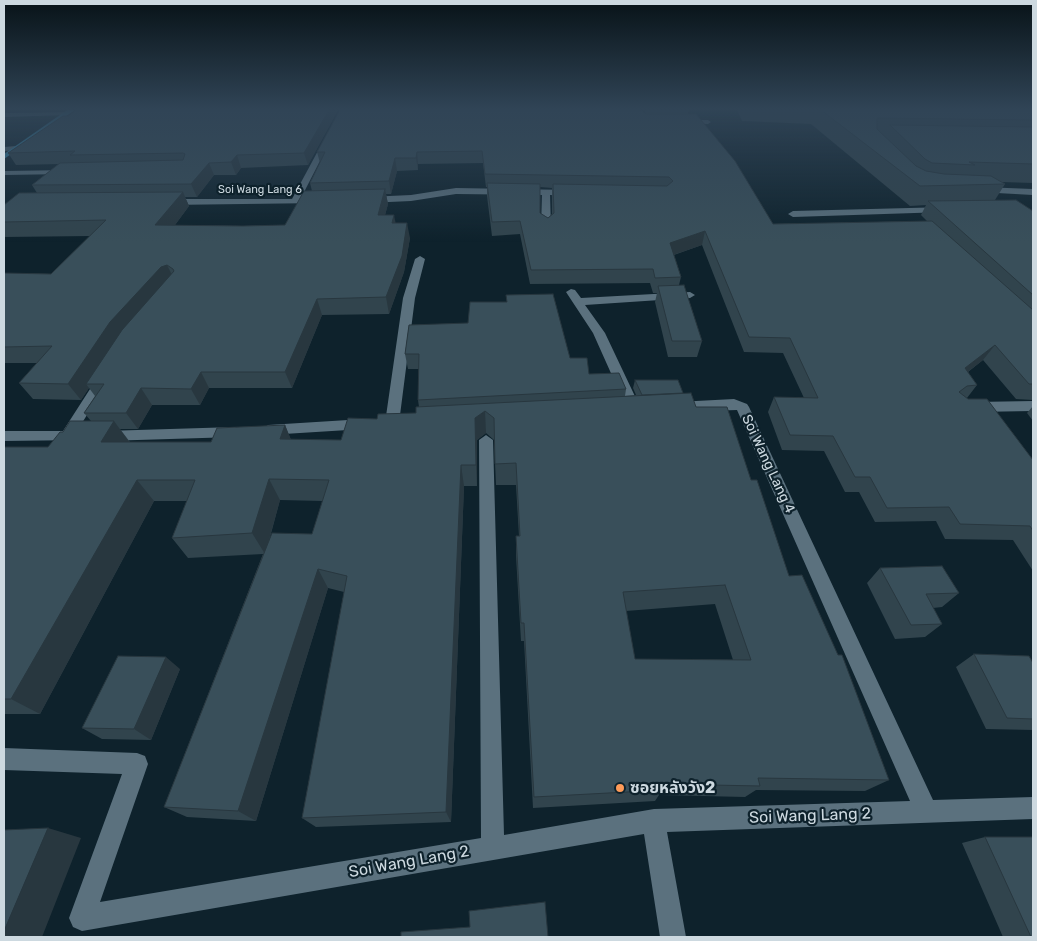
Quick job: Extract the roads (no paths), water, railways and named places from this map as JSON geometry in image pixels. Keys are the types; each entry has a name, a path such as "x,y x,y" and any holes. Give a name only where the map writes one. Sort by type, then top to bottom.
{"street":[{"path":"295,202 320,154"},
{"path":"4,173 80,172"},
{"path":"974,190 1033,192"},
{"path":"361,201 412,198 456,191 585,193"},
{"path":"546,193 546,227"},
{"name":"Soi Wang Lang 6","path":"159,202 331,201"},
{"path":"793,214 955,209"},
{"path":"907,210 921,223"},
{"path":"392,423 409,298 420,259"},
{"path":"634,409 599,333 574,297 690,295"},
{"path":"67,436 112,366"},
{"name":"Soi Wang Lang 4","path":"615,410 734,404 742,407 927,812"},
{"path":"966,407 1033,406"},
{"path":"4,436 152,436 412,422"},
{"path":"486,440 493,848"},
{"name":"Soi Wang Lang 2","path":"4,759 137,764 82,918 654,821 1033,808"},
{"path":"654,821 673,937"}],"place":[{"name":"ซอยหลังวัง2","path":"620,788"}]}
